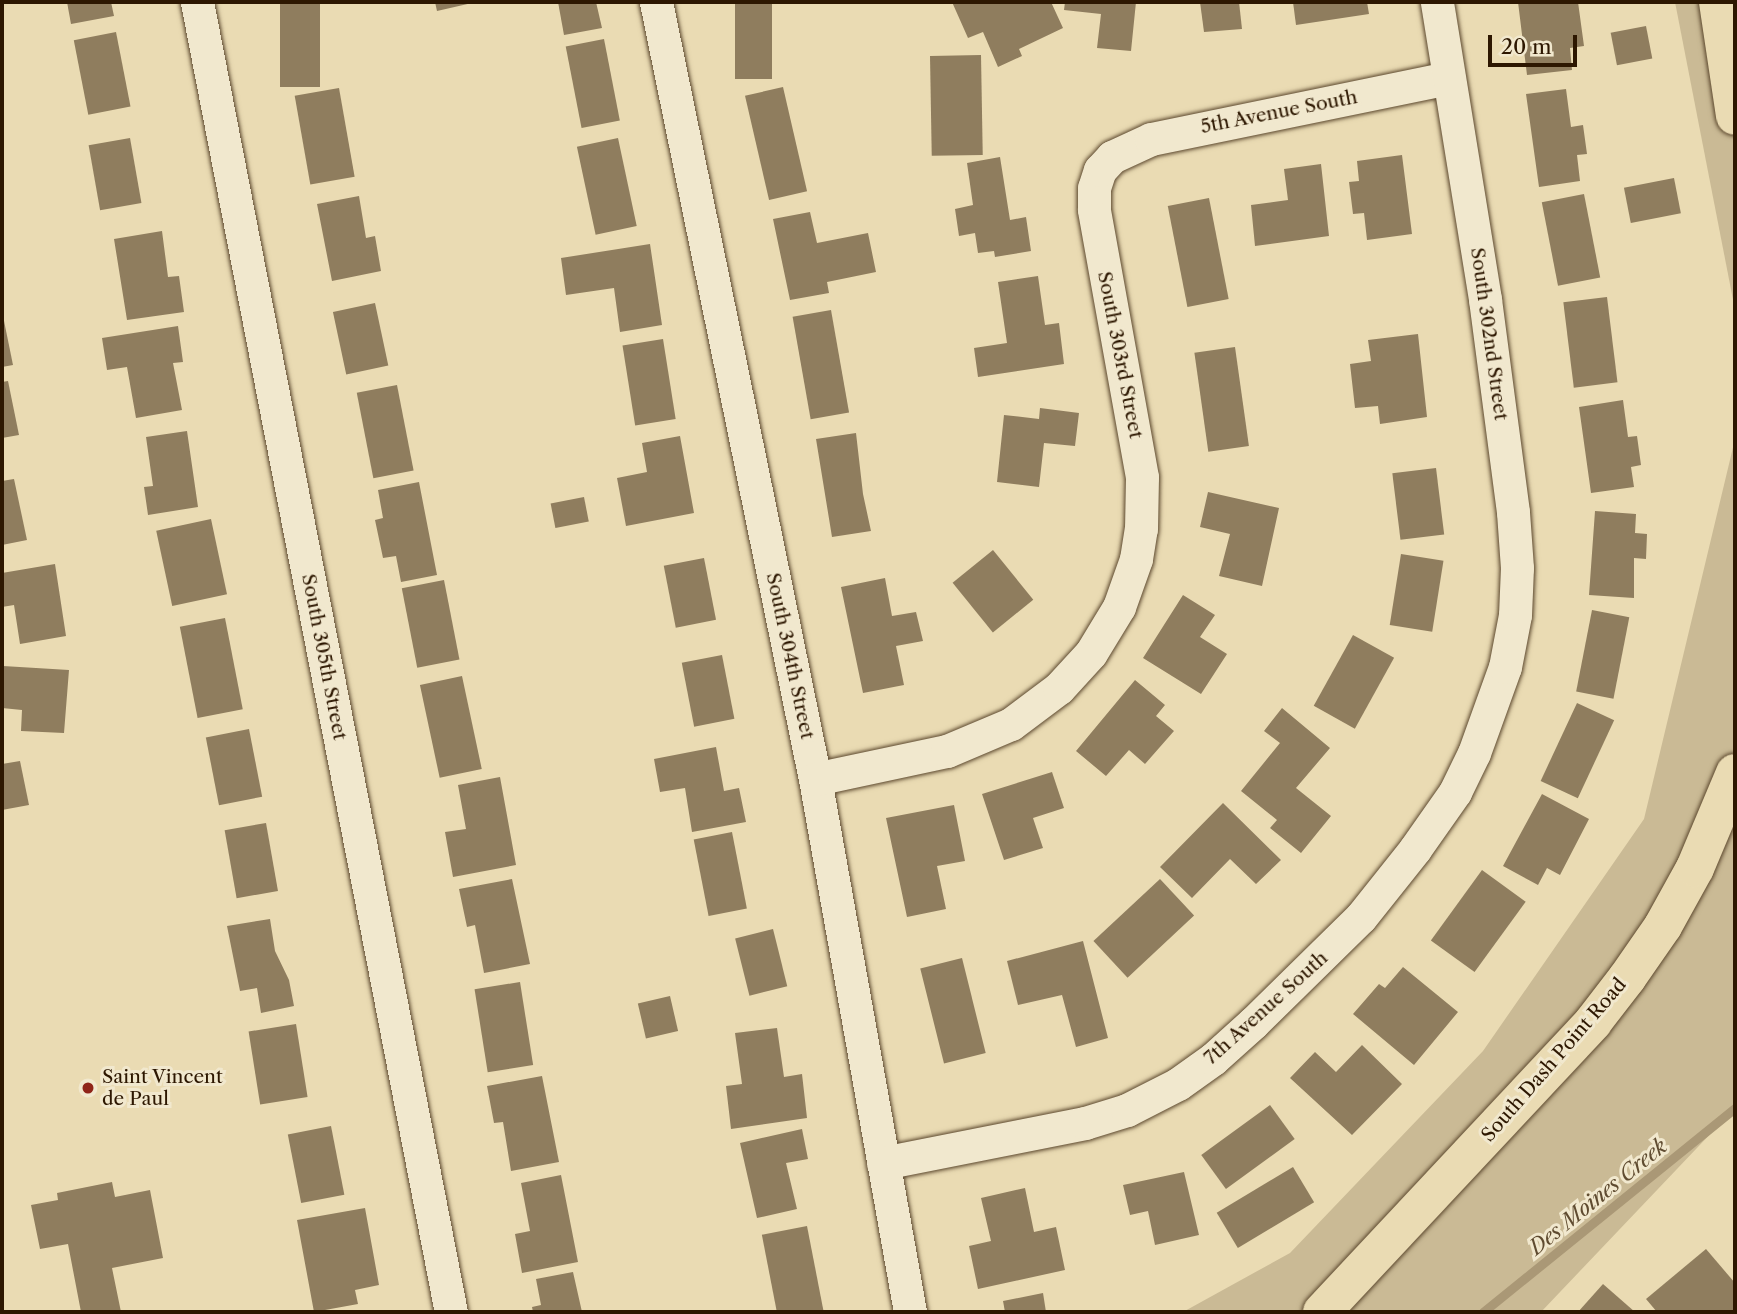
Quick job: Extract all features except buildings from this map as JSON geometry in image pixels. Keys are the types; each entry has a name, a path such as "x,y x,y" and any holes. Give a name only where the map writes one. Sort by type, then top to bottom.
{"main road":[{"path":"1718,2 1735,116"},
{"name":"South Dash Point Road","path":"1322,1312 1584,1032 1627,978 1663,926 1695,868 1735,773"}],"street":[{"name":"South 305th Street","path":"197,2 451,1312"},
{"name":"South 304th Street","path":"656,2 815,779 909,1312"},
{"name":"South 302nd Street","path":"1437,2 1485,299 1513,512 1516,591 1505,667"},
{"name":"5th Avenue South","path":"1112,157 1130,146 1180,132 1448,78"},
{"name":"South 303rd Street","path":"815,779 947,751 995,733 1028,714 1059,688 1091,653 1119,607 1136,559 1142,477 1094,209 1094,188 1100,170 1112,157"},
{"name":"7th Avenue South","path":"883,1163 1085,1123 1153,1098 1213,1059 1312,969 1361,917 1415,849 1455,792 1474,753 1505,667"}],"shaded area":[{"path":"1675,2 1735,2 1735,310"},
{"path":"1735,439 1735,1108 1541,1312 1183,1312 1290,1253 1483,1051 1644,819"}],"waterway":[{"name":"Des Moines Creek","path":"1483,1312 1735,1108"}],"place":[{"name":"Saint Vincent de Paul","path":"88,1088"}]}
